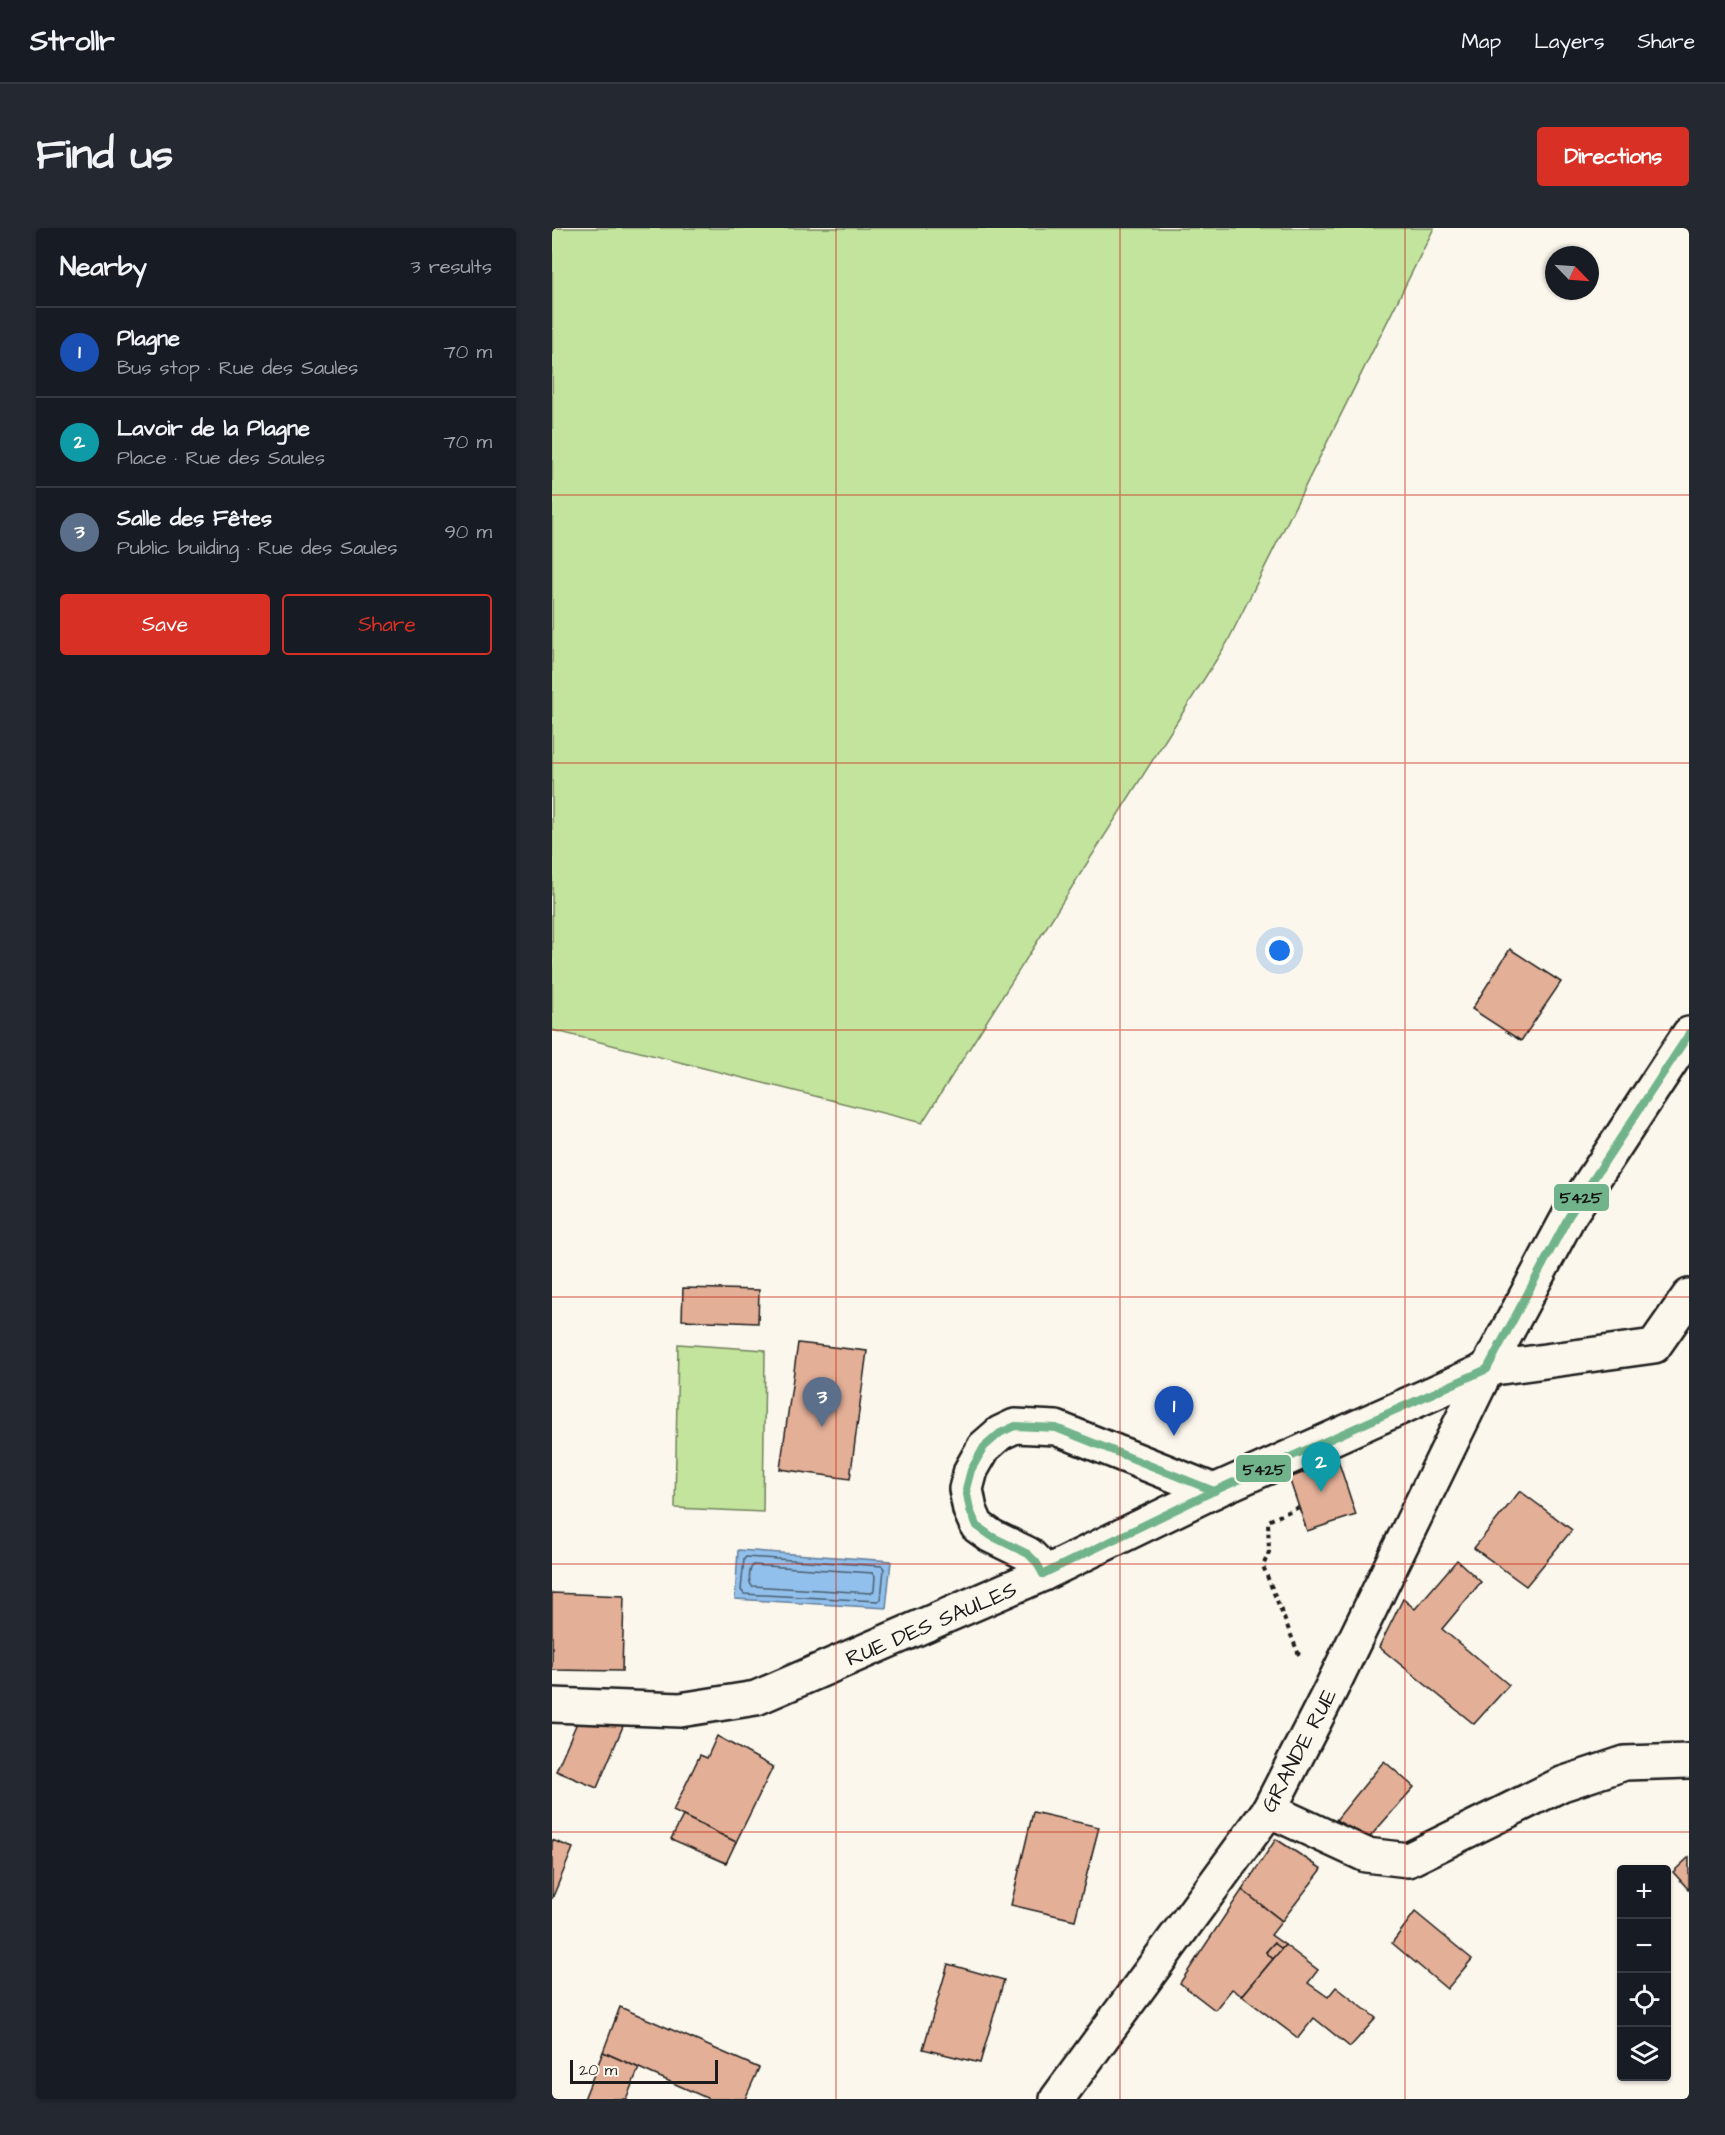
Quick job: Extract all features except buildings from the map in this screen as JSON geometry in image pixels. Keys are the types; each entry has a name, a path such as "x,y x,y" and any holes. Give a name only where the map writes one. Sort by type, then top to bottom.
{"street":[{"name":"GRANDE RUE","path":"1057,2099 1269,1810 1330,1691 1487,1369 1569,1216 1689,1034"},
{"name":"RUE DES SAULES","path":"552,1705 680,1710 756,1698 1043,1574 1214,1491 1487,1369 1654,1346 1689,1296"},
{"path":"1043,1574 1028,1554 991,1536 977,1526 968,1499 966,1489 971,1470 984,1447 1000,1433 1015,1426 1056,1428 1214,1491"},
{"path":"1269,1810 1366,1855 1408,1860 1562,1784 1625,1763 1689,1761"}],"path":[{"path":"1299,1506 1268,1521 1269,1552 1263,1566 1307,1677 1330,1691"}],"green space":[{"path":"552,228 1434,228 1227,643 922,1123 552,1030"},
{"path":"678,1344 765,1350 763,1512 675,1508"}],"water":[{"path":"738,1550 891,1561 886,1608 735,1599"}],"transit line":[{"name":"5425","path":"1487,1369 1569,1216 1689,1034"},
{"name":"5425","path":"1043,1574 1214,1491 1487,1369"},
{"name":"5425","path":"1043,1574 1028,1554 991,1536 977,1526 970,1510 966,1489 971,1470 984,1447 1000,1433 1015,1426 1056,1428 1214,1491"}],"place":[{"name":"Salle des Fêtes","path":"822,1427"},
{"name":"Plagne","path":"1174,1436"},
{"name":"Lavoir de la Plagne","path":"1321,1492"}]}
